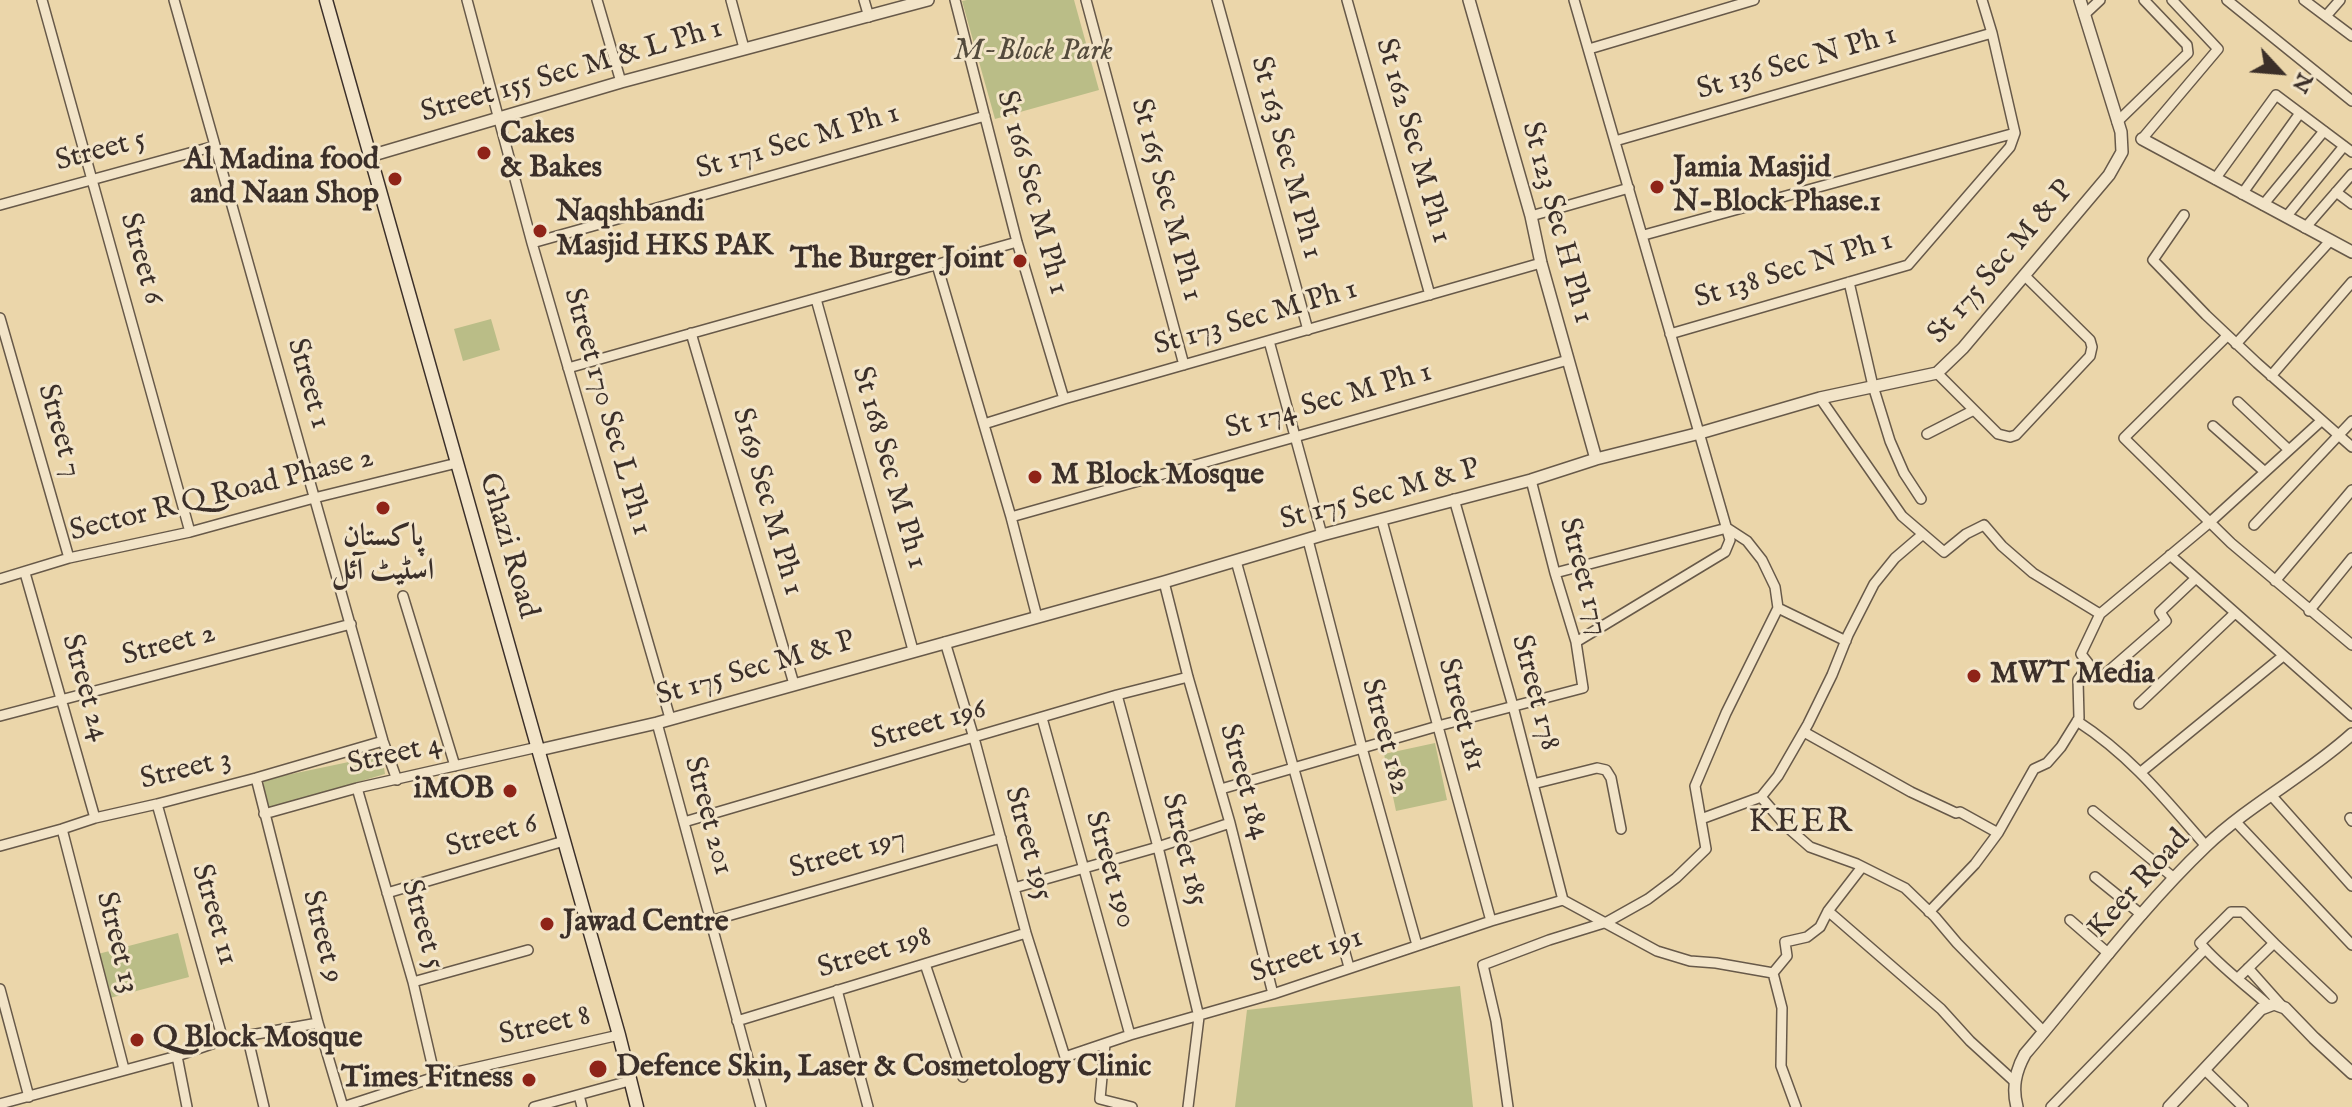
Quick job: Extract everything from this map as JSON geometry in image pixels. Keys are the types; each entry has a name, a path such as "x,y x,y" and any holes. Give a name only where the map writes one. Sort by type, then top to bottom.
{"main road":[{"name":"Ghazi Road","path":"326,0 637,1107"}],"street":[{"name":"Street 6","path":"42,0 190,532"},
{"name":"Street 1","path":"174,0 383,741 397,780"},
{"name":"Street 170 Sec L Ph 1","path":"467,0 532,243 670,718"},
{"path":"597,0 621,82"},
{"path":"731,0 744,48"},
{"path":"864,0 869,17"},
{"name":"Street 155 Sec M & L Ph 1","path":"370,156 621,82 928,0"},
{"name":"St 166 Sec M Ph 1","path":"955,0 1017,242 1064,399"},
{"name":"St 165 Sec M Ph 1","path":"1086,0 1184,365"},
{"name":"St 163 Sec M Ph 1","path":"1217,0 1308,330"},
{"name":"St 162 Sec M Ph 1","path":"1347,0 1430,295"},
{"name":"St 123 Sec H Ph 1","path":"1469,0 1596,459"},
{"path":"1574,0 1730,540 1725,552 1576,642"},
{"path":"1589,49 1754,0"},
{"path":"1644,235 2015,133 1982,0"},
{"path":"2080,0 2119,127 2188,53 2187,45 2144,0"},
{"path":"2084,15 2100,0"},
{"path":"2172,0 2218,49 2142,139 2352,252"},
{"path":"2227,0 2352,101"},
{"path":"2304,0 2352,36"},
{"path":"2326,16 2340,0"},
{"name":"St 136 Sec N Ph 1","path":"1615,141 1992,33"},
{"path":"2215,179 2276,95 2348,149 2286,217"},
{"path":"2242,194 2300,113"},
{"name":"St 171 Sec M Ph 1","path":"532,243 985,116"},
{"name":"St 175 Sec M & P","path":"538,748 657,723 1322,535 1531,480 1596,459 1820,398 1937,373 1963,348 2109,175 2122,152 2119,127"},
{"path":"2263,205 2324,131"},
{"name":"St 138 Sec N Ph 1","path":"1670,334 1908,265 2010,147 2015,133"},
{"name":"Street 5","path":"0,205 215,146"},
{"path":"2305,228 2352,174"},
{"path":"1531,216 1629,188"},
{"path":"2336,192 2352,204"},
{"path":"2184,215 2153,260 2227,336 2352,447"},
{"path":"2236,344 2330,241"},
{"path":"568,368 1017,242"},
{"name":"St 173 Sec M Ph 1","path":"984,424 1541,263"},
{"path":"937,265 1037,617"},
{"path":"1937,373 1998,434 2010,437 2016,435 2090,356 2090,340 2025,276"},
{"path":"1849,282 1873,386 1890,441 1904,473 1921,499"},
{"path":"2271,376 2352,282"},
{"name":"St 168 Sec M Ph 1","path":"816,299 913,650"},
{"name":"Street 7","path":"0,318 69,558"},
{"name":"S169 Sec M Ph 1","path":"691,333 794,684"},
{"path":"2227,336 2124,438 2209,523 2352,645"},
{"path":"1269,341 1322,535"},
{"name":"St 174 Sec M Ph 1","path":"1011,517 1568,360"},
{"path":"1820,398 1902,516 1944,552 1966,534 1984,525 2002,546 2033,573 2100,614"},
{"path":"2238,402 2289,450"},
{"path":"1927,434 1974,410"},
{"path":"1929,912 1975,864 1998,833 2034,769 2047,763 2077,721 2078,680 2088,671 2088,663 2081,654 2100,614 2209,523 2321,421"},
{"path":"2254,525 2352,421"},
{"path":"2213,426 2265,472"},
{"name":"Sector R Q Road Phase 2","path":"0,579 69,558 190,532 457,463"},
{"name":"Street 177","path":"1513,706 1583,688 1576,642 1531,480"},
{"path":"2275,581 2352,490"},
{"name":"Street 178","path":"1454,499 1513,706 1563,900"},
{"name":"Street 181","path":"1382,521 1491,921"},
{"path":"1508,1107 1496,1021 1483,965 1607,922 1648,899 1706,849 1695,786 1726,713 1778,608 1775,587 1762,560 1747,541 1727,528 1555,573"},
{"path":"1701,819 1761,797 1778,776 1804,732 1874,584 1895,558 1923,534"},
{"name":"Street 182","path":"1308,540 1417,945"},
{"path":"2170,555 2352,716"},
{"path":"2309,611 2352,558"},
{"path":"1236,561 1349,967"},
{"name":"Street 24","path":"25,573 95,818"},
{"path":"2103,676 2166,621 2160,612 2196,578"},
{"name":"Street 184","path":"1164,582 1273,994"},
{"path":"403,596 455,766"},
{"path":"1778,608 1846,641"},
{"path":"2139,704 2235,613"},
{"name":"Street 2","path":"0,716 351,624"},
{"name":"Street 195","path":"945,642 1026,933 1065,1057"},
{"path":"2141,772 2283,656"},
{"name":"Street 196","path":"684,822 1188,677"},
{"name":"Street 185","path":"1117,695 1199,1017"},
{"path":"1221,789 1513,706"},
{"name":"Street 190","path":"1042,718 1130,1035"},
{"path":"2077,721 2141,772 2206,846"},
{"name":"Street 201","path":"657,723 761,1107"},
{"path":"1804,732 1911,792 1956,813 1960,812 1998,833"},
{"name":"Keer Road","path":"2017,1107 2015,1082 2025,1054 2174,878 2206,846 2317,764 2352,734"},
{"name":"Street 3","path":"0,846 383,741"},
{"name":"Street 4","path":"264,814 357,788 538,748"},
{"path":"1533,784 1597,768 1606,770 1611,778 1621,829"},
{"name":"Street 9","path":"256,778 318,1023 343,1107"},
{"name":"Street 5","path":"357,788 413,982 435,1077"},
{"path":"2271,795 2352,886"},
{"path":"1761,797 1786,826 1810,847 1905,888 2044,1032"},
{"name":"Street 11","path":"157,804 223,1040"},
{"path":"2093,811 2174,878"},
{"path":"2236,822 2352,945"},
{"path":"1014,888 1230,823"},
{"name":"Street 13","path":"62,829 124,1069"},
{"name":"Street 197","path":"710,921 1001,838"},
{"name":"Street 6","path":"387,893 564,841"},
{"path":"1773,973 1787,956 1785,942 1807,937 1820,927 1828,911 1862,867"},
{"path":"2095,877 2142,915"},
{"path":"1563,900 1668,955 1773,973"},
{"name":"Street 191","path":"1065,1057 1273,994 1563,900"},
{"path":"1828,911 1941,1009 1970,1041 2015,1082"},
{"path":"2332,998 2243,912 2231,912 2200,943 2352,1073"},
{"path":"2070,920 2109,954"},
{"name":"Street 198","path":"737,1021 1026,933"},
{"path":"2238,978 2274,943"},
{"path":"2051,1107 2205,949"},
{"path":"413,982 528,950"},
{"path":"925,964 963,1077"},
{"path":"2248,968 2275,1005"},
{"path":"1773,973 1782,1008 1781,1066 1796,1107"},
{"path":"0,989 29,1097"},
{"path":"837,990 868,1107"},
{"path":"2169,1107 2261,1009 2275,1005"},
{"path":"1188,1107 1199,1017"},
{"path":"0,1104 177,1056 223,1040 318,1023"},
{"path":"247,1035 264,1107"},
{"name":"Street 8","path":"343,1107 435,1077 619,1035"},
{"path":"1105,1044 1100,1099 1132,1107"},
{"path":"177,1056 187,1107"},
{"path":"2205,1070 2243,1107"},
{"path":"534,1107 629,1081"},
{"path":"579,1095 582,1107"}],"green space":[{"name":"M-Block Park","path":"1074,0 1099,90 995,119 962,1"},
{"path":"491,319 500,350 463,361 454,329"},
{"path":"1435,743 1447,800 1396,811 1384,754"},
{"path":"382,755 385,774 266,809 263,780"},
{"path":"178,933 189,977 110,998 98,954"},
{"path":"1460,986 1473,1107 1235,1107 1247,1010"}],"place":[{"name":"Cakes & Bakes","path":"484,153"},
{"name":"Al Madina food and Naan Shop","path":"395,179"},
{"name":"Jamia Masjid N-Block Phase.1","path":"1657,187"},
{"name":"Naqshbandi Masjid HKS PAK","path":"540,231"},
{"name":"The Burger Joint","path":"1020,261"},
{"name":"M Block Mosque","path":"1035,477"},
{"name":"پاکستان اسٹیٹ آئل","path":"383,508"},
{"name":"MWT Media","path":"1974,676"},
{"name":"iMOB","path":"510,791"},
{"name":"Jawad Centre","path":"547,924"},
{"name":"Q Block Mosque","path":"137,1040"},
{"name":"Defence Skin, Laser & Cosmetology Clinic","path":"598,1069"},
{"name":"Times Fitness","path":"529,1080"}],"district":[{"name":"KEER","path":"1801,824"}]}
